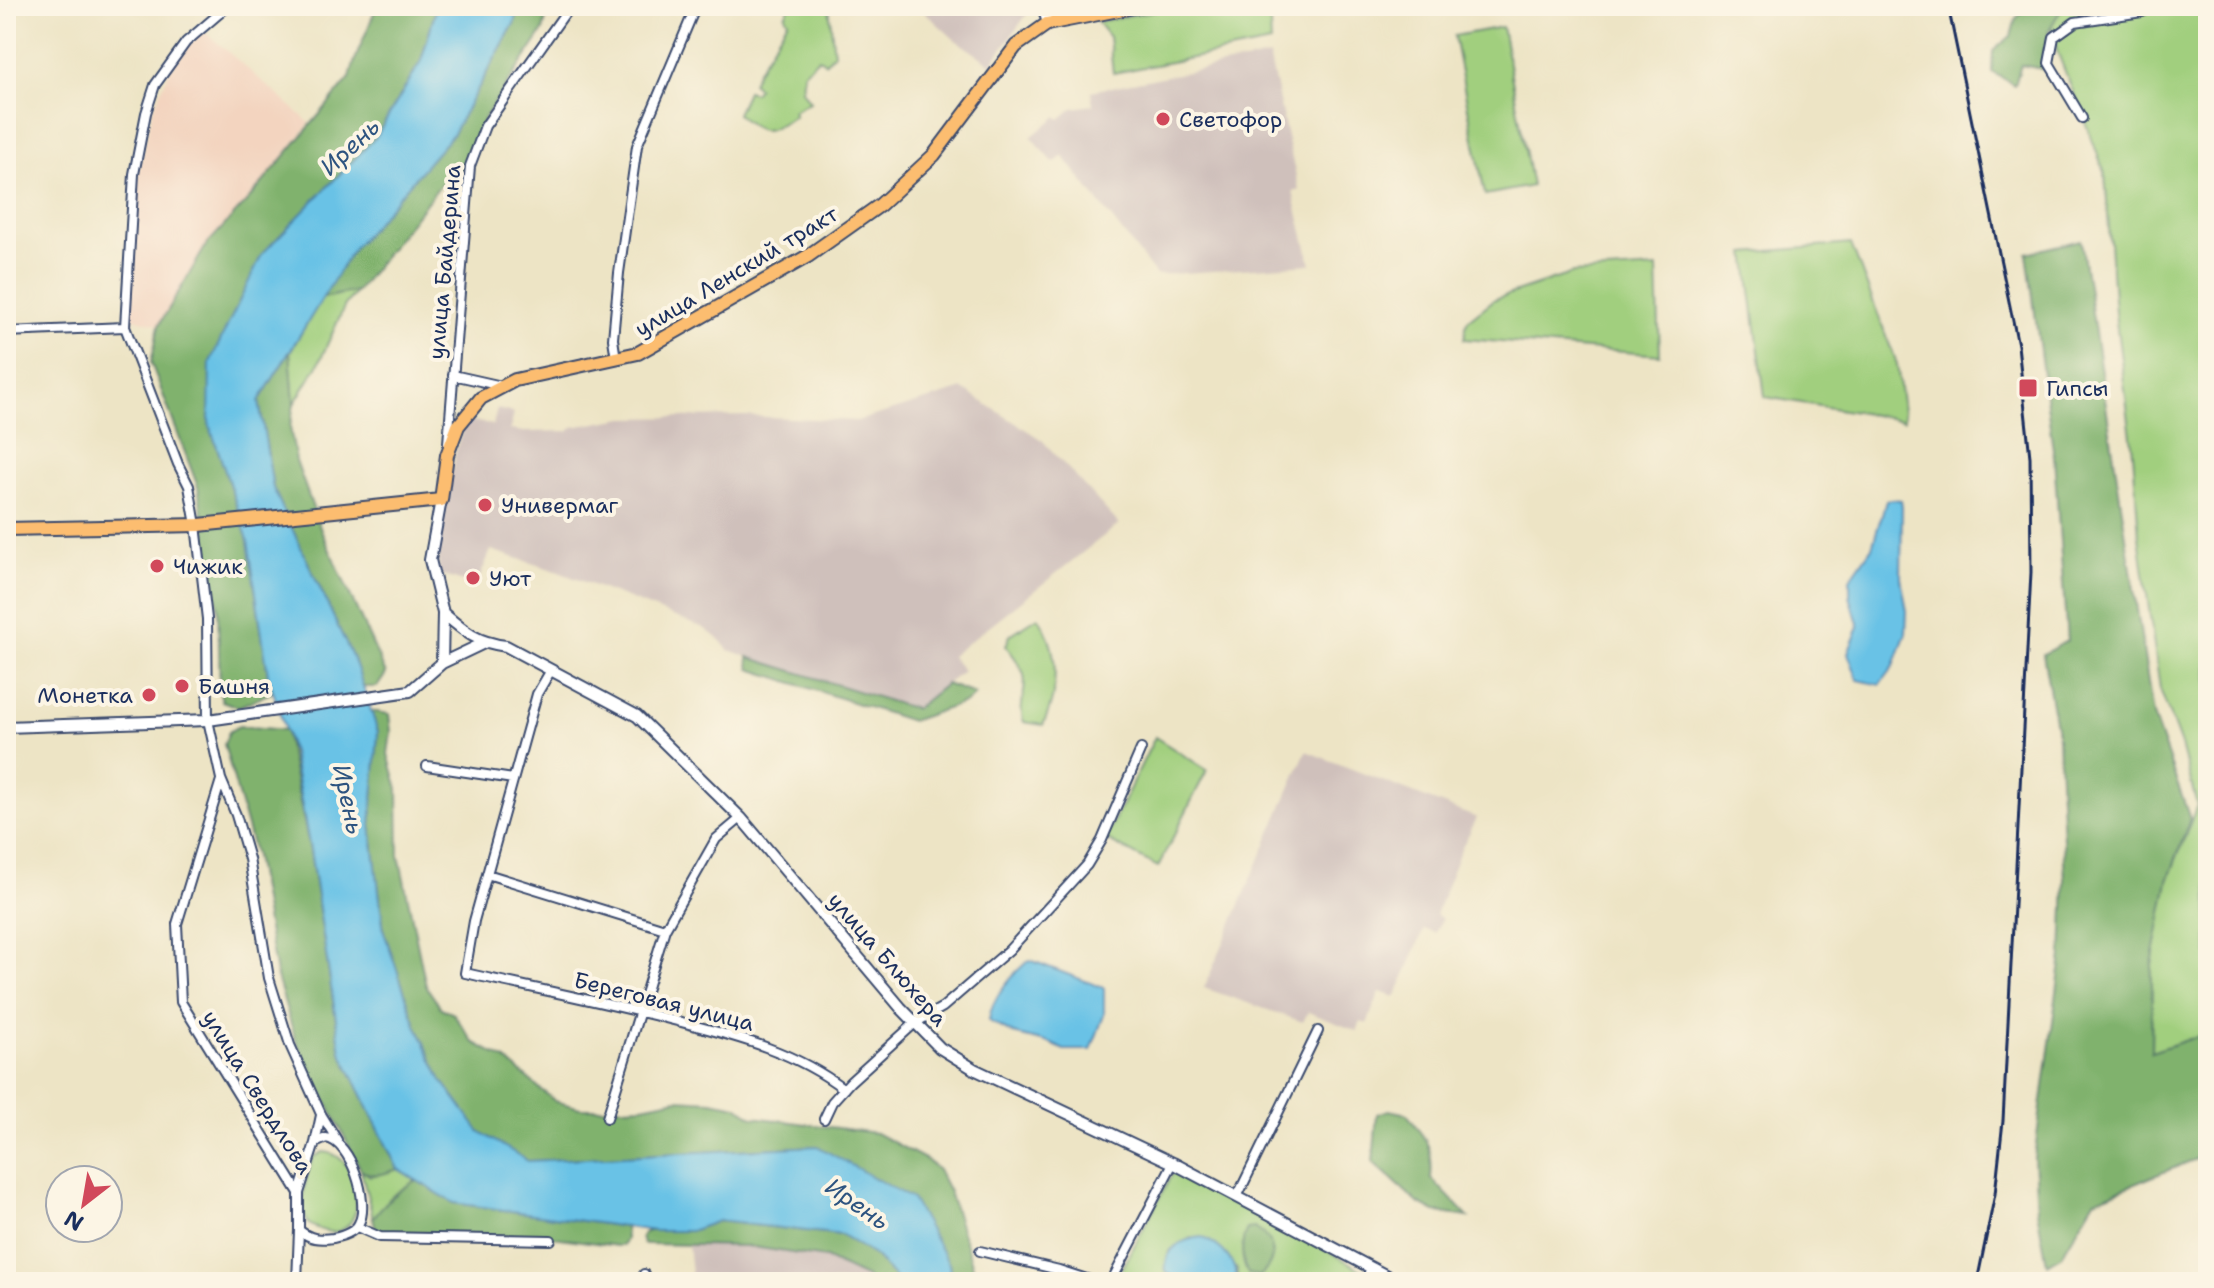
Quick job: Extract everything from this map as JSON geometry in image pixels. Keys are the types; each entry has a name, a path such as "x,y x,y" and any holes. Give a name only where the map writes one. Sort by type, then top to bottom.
{"main road":[{"name":"улица Ленский тракт","path":"441,500 447,455 458,426 481,398 515,380 638,353 795,264 880,205 934,155 1016,46 1047,24 1139,6"},
{"path":"6,529 198,525 441,500"}],"street":[{"path":"6,332 125,327 134,174 146,113 155,85 186,42 228,6"},
{"name":"улица Байдерина","path":"447,455 470,166 485,126 570,6"},
{"path":"616,359 613,339 619,273 637,146 696,6"},
{"path":"1042,6 1047,24"},
{"path":"1047,24 1058,6"},
{"path":"2082,118 2049,63 2054,37 2075,22 2142,12 2143,6"},
{"name":"улица Свердлова","path":"125,327 189,486 198,525 207,619 208,720 221,779 249,859 269,978 290,1045 321,1114 351,1160 357,1176 362,1214 357,1227"},
{"path":"453,375 503,386"},
{"path":"441,500 430,560 443,613 442,663"},
{"name":"улица Блюхера","path":"443,613 463,631 484,643 506,646 637,716 741,818 915,1023 940,1048 974,1069 1173,1163 1398,1282"},
{"path":"6,727 208,720 410,691 442,663 484,643"},
{"path":"551,670 537,694 487,874 665,929"},
{"path":"824,1119 832,1102 844,1089 915,1023 943,1007 1009,950 1087,865 1102,840 1141,749"},
{"path":"427,766 513,779"},
{"name":"улица Свердлова","path":"221,779 177,924 181,1002 299,1193"},
{"path":"607,1118 665,929 716,839 741,818"},
{"name":"Береговая улица","path":"487,874 474,921 465,973 640,1011 756,1042 821,1071 844,1089"},
{"path":"1237,1197 1318,1031"},
{"name":"улица Свердлова","path":"299,1193 321,1114"},
{"path":"315,1143 326,1138 337,1140"},
{"path":"1111,1282 1173,1163"},
{"path":"297,1282 299,1193"},
{"path":"299,1230 315,1239 335,1238 357,1227 380,1237 551,1240"},
{"path":"297,1258 315,1239"},
{"path":"980,1251 1096,1282"},
{"path":"1365,1282 1371,1268"}],"shaded area":[{"path":"918,6 1033,6 991,64 954,39"},
{"path":"204,31 310,123 249,199 207,244 159,325 130,317 138,175 153,110 169,72"},
{"path":"1269,56 1299,190 1293,192 1311,264 1156,275 1063,156 1054,163 1031,137 1057,116 1060,119 1073,108 1093,105 1091,91"},
{"path":"963,389 1042,440 1119,524 951,656 963,671 915,709 728,650 704,628 556,571 491,550 476,586 438,574 441,527 457,446 467,420 493,425 497,409 514,413 510,430 524,432 569,431 573,427 624,418 745,416 857,421"},
{"path":"1306,751 1477,818 1459,853 1436,914 1442,919 1435,933 1424,929 1396,997 1380,992 1367,1024 1361,1022 1357,1031 1308,1012 1303,1022 1204,988"},
{"path":"688,1245 746,1246 825,1258 867,1278 869,1282 692,1282"}],"green space":[{"path":"376,6 437,6 421,61 376,137 262,254 209,423 248,540 273,692 238,707 222,701 220,693 218,608 198,487 151,363 159,325 207,244 249,199 350,78"},
{"path":"517,6 549,6 543,31 484,119 465,167 441,184 357,291 322,298 353,249 452,135 515,22"},
{"path":"790,6 829,6 834,54 825,63 819,58 804,72 802,90 810,102 793,111 795,116 778,126 760,129 737,114 747,91 754,93 758,88 752,83 788,20 785,16"},
{"path":"1177,6 1269,6 1271,43 1113,73 1109,37 1097,22"},
{"path":"2030,6 2063,6 2049,30 2043,69 2021,65 2015,85 1992,72 1993,51 2011,36 2016,18"},
{"path":"2047,6 2208,6 2208,1033 2151,1053 2152,964 2168,881 2197,805 2181,745 2160,689 2139,537 2133,452 2115,313 2105,173 2057,51"},
{"path":"1502,27 1532,186 1485,195 1454,36"},
{"path":"2081,240 2153,715 2190,819 2168,881 2152,964 2151,1052 2208,1033 2208,1154 2095,1200 2062,1255 2047,1264 2037,1211 2034,1158 2062,956 2065,880 2058,738 2043,654 2067,641 2054,457 2027,253"},
{"path":"1851,244 1897,364 1904,420 1765,397 1746,253"},
{"path":"1657,268 1660,355 1464,339 1467,321 1495,299 1573,273"},
{"path":"357,291 345,305 318,365 294,404 290,352 322,298"},
{"path":"290,351 294,404 290,427 296,461 322,533 386,674 377,687 363,687 356,665 273,488 259,401"},
{"path":"1038,617 1050,642 1055,670 1052,699 1043,725 1024,722 1024,675 1006,646 1010,635"},
{"path":"748,657 915,709 946,684 975,694 967,702 911,721 750,669"},
{"path":"371,711 389,714 391,732 388,754 398,789 399,855 426,986 441,1008 454,1014 473,1042 506,1060 555,1101 580,1108 643,1106 677,1099 712,1101 737,1106 753,1117 876,1133 927,1160 938,1170 949,1192 978,1282 951,1282 949,1264 818,1146 528,1161 478,1131 441,1079 416,1025 384,932 371,825 378,732"},
{"path":"239,726 285,730 310,850 341,1052 398,1169 393,1171 375,1175 361,1170 296,1041 276,974 255,856 224,744 229,732"},
{"path":"1155,737 1207,770 1158,867 1105,839"},
{"path":"1389,1110 1407,1114 1413,1122 1429,1150 1431,1178 1468,1217 1435,1212 1418,1203 1373,1162 1377,1114"},
{"path":"323,1152 338,1157 349,1170 355,1186 353,1218 344,1229 329,1232 309,1224 303,1209 304,1191 313,1157"},
{"path":"398,1169 416,1180 392,1196 373,1218 361,1170 370,1176"},
{"path":"1172,1174 1181,1174 1204,1185 1319,1245 1363,1271 1360,1282 1237,1282 1237,1269 1191,1238 1169,1251 1166,1272 1180,1282 1120,1282 1121,1271"},
{"path":"416,1180 454,1203 625,1227 626,1239 623,1245 617,1246 553,1237 391,1233 376,1230 373,1218 393,1197"},
{"path":"718,1221 842,1235 875,1256 899,1282 869,1282 867,1278 825,1258 746,1246 643,1244 641,1237 649,1231 690,1231"},
{"path":"1255,1228 1267,1239 1272,1250 1270,1263 1260,1276 1248,1274 1243,1257 1242,1246 1247,1229"}],"water":[{"name":"Ирень","path":"437,6 517,6 515,22 452,135 353,249 259,401 273,488 356,665 378,732 371,825 384,932 416,1025 441,1079 479,1131 528,1161 817,1146 912,1199 949,1264 951,1282 899,1282 875,1256 842,1235 718,1221 690,1231 654,1231 454,1203 398,1169 341,1052 310,850 292,752 268,675 248,540 209,423 210,362 262,254 376,137 421,61"},
{"path":"1901,500 1902,507 1901,578 1907,611 1906,633 1894,666 1880,685 1858,680 1848,653 1859,627 1850,596 1850,579 1872,547 1886,501"},
{"path":"1030,960 1104,988 1104,1015 1091,1050 1064,1050 1050,1043 1013,1034 989,1021 993,1004 1004,987"},
{"path":"1202,1237 1226,1255 1234,1267 1237,1282 1180,1282 1166,1272 1167,1257 1175,1247"}],"railway":[{"path":"1948,6 2018,345 2030,457 2031,572 2003,1121 1995,1194 1977,1282"}],"place":[{"name":"Светофор","path":"1163,119"},
{"name":"Гипсы","path":"2028,388"},
{"name":"Универмаг","path":"485,505"},
{"name":"Чижик","path":"157,566"},
{"name":"Уют","path":"473,578"},
{"name":"Башня","path":"182,686"},
{"name":"Монетка","path":"149,695"}]}
